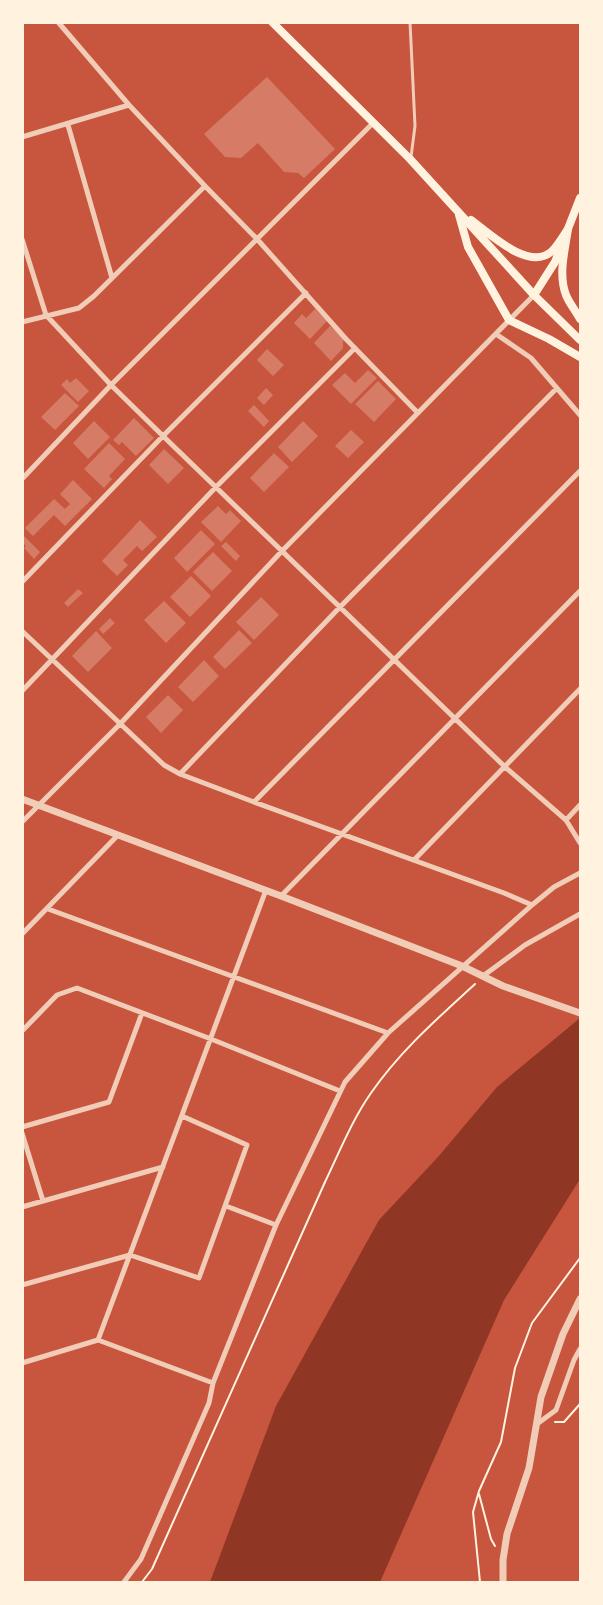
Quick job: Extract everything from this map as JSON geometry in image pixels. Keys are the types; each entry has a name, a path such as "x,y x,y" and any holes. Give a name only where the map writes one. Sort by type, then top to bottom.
{"main road":[{"path":"272,22 410,159 534,295 580,340"},
{"path":"534,295 555,262 580,198"},
{"path":"458,212 515,252 526,257 536,257 550,252 568,229"},
{"path":"458,212 468,247 509,320 580,357"},
{"path":"568,229 563,260 563,284 580,319"}],"street":[{"path":"58,22 129,105 257,238 355,348 418,413"},
{"path":"22,138 129,105"},
{"path":"22,479 111,386 373,123"},
{"path":"68,125 112,278"},
{"path":"22,322 79,308 205,186"},
{"path":"22,239 46,315 111,386 504,766 566,820 580,843"},
{"path":"22,582 306,293"},
{"path":"22,822 120,724 282,551 534,295"},
{"path":"496,334 531,358 580,415"},
{"path":"22,692 216,487 355,348"},
{"path":"180,774 340,607 556,388"},
{"path":"254,802 580,471"},
{"path":"281,896 580,591"},
{"path":"22,631 164,765 180,774 504,892 532,905"},
{"path":"414,860 580,689"},
{"path":"22,799 266,890 462,966 503,986 580,1013"},
{"path":"566,820 580,805"},
{"path":"22,934 118,835"},
{"path":"124,1582 141,1559 208,1403 213,1383 276,1225 340,1091 363,1059 388,1033 532,905 554,887 580,873"},
{"path":"98,1340 266,890"},
{"path":"48,909 388,1033"},
{"path":"483,976 525,945 580,914"},
{"path":"22,1031 57,995 77,988 340,1091"},
{"path":"22,1127 109,1101 142,1012"},
{"path":"22,1285 130,1255 199,1278 247,1145 182,1116"},
{"path":"22,1133 43,1201"},
{"path":"22,1207 163,1167"},
{"path":"226,1206 276,1225"},
{"path":"503,1582 503,1560 507,1534 529,1468 541,1397 563,1334 580,1299"},
{"path":"22,1363 98,1340 213,1383"},
{"path":"537,1424 556,1410 574,1359 580,1349"}],"lane":[{"path":"410,22 415,126 410,159"}],"path":[{"path":"142,1582 152,1569 355,1120 392,1064 483,976"},
{"path":"480,1582 473,1512 478,1491 501,1442 515,1368 532,1323 580,1258"},
{"path":"478,1491 491,1539 503,1560"}],"shaded area":[{"path":"580,1018 580,1179 504,1300 380,1582 210,1582 276,1406 379,1220 438,1157 497,1087"}],"building":[{"path":"267,77 335,149 304,178 298,173 284,172 258,143 241,158 225,157 204,134"},
{"path":"315,309 327,321 310,339 294,323 302,314 306,318"},
{"path":"330,326 343,338 343,348 331,361 314,343"},
{"path":"267,349 284,365 273,376 257,360"},
{"path":"368,370 377,378 351,404 332,385 345,373 355,383"},
{"path":"76,378 89,391 78,402 61,385 67,379 70,383"},
{"path":"378,381 396,399 374,422 355,404"},
{"path":"266,388 273,395 264,405 257,398"},
{"path":"65,393 79,406 55,430 41,417"},
{"path":"254,405 269,421 264,427 248,411"},
{"path":"134,418 154,438 136,456 122,442 119,445 113,440"},
{"path":"94,421 110,437 88,459 73,443"},
{"path":"303,421 318,436 292,462 278,447"},
{"path":"351,430 364,442 348,458 335,446"},
{"path":"109,443 125,459 109,476 112,479 104,488 84,469"},
{"path":"164,449 184,468 168,484 149,465"},
{"path":"274,453 289,467 264,492 250,478"},
{"path":"73,480 92,499 65,526 54,515 33,536 25,528 54,499 65,509 70,504 60,494"},
{"path":"218,506 226,514 230,510 241,521 221,542 201,522"},
{"path":"140,520 157,537 142,551 137,546 123,560 128,565 117,576 102,561"},
{"path":"201,530 215,544 187,572 174,558"},
{"path":"22,534 40,552 34,559 24,548 26,546 22,542"},
{"path":"226,542 240,556 236,561 221,546"},
{"path":"213,552 232,571 212,591 193,572"},
{"path":"191,576 211,596 190,617 170,597"},
{"path":"78,589 83,593 68,607 64,603"},
{"path":"261,597 279,615 254,640 236,622"},
{"path":"164,601 186,623 166,643 144,620"},
{"path":"110,618 115,623 103,634 99,629"},
{"path":"239,630 252,643 225,669 213,657"},
{"path":"96,631 112,648 88,672 72,656"},
{"path":"204,660 219,676 193,702 178,687"},
{"path":"168,695 183,710 161,733 146,717"}]}
